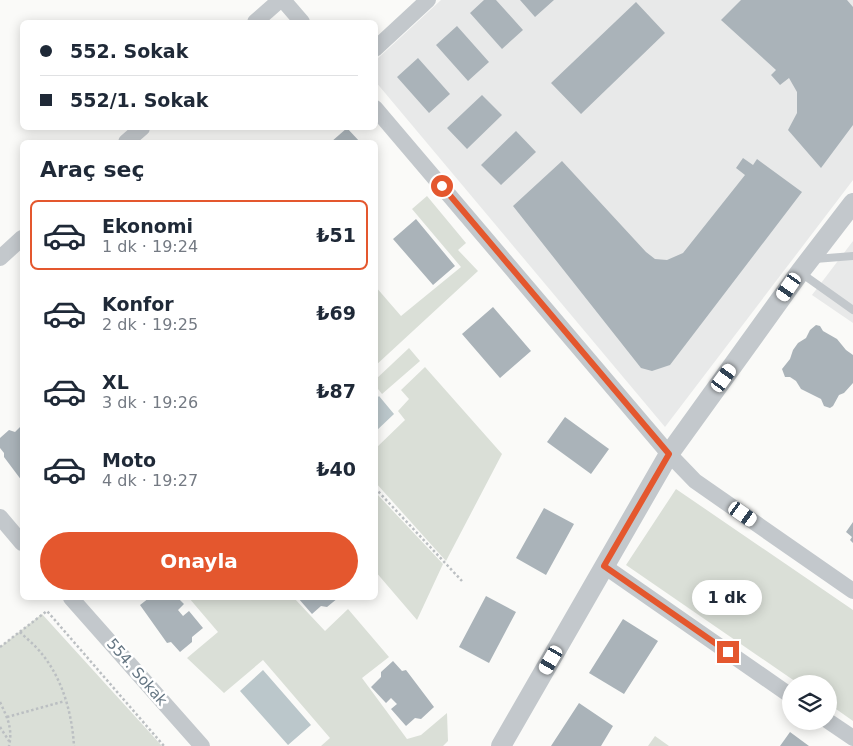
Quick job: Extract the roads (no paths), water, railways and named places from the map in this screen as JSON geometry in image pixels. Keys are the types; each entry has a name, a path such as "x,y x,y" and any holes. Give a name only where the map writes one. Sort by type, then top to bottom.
{"street":[{"path":"257,20 281,0 300,20"},
{"path":"378,46 428,0"},
{"path":"378,112 669,454 696,481 853,591"},
{"path":"128,140 140,130"},
{"path":"501,746 669,454 804,266 853,203"},
{"path":"0,258 20,240"},
{"path":"0,517 20,541"},
{"path":"604,566 782,690"},
{"name":"554. Sokak","path":"73,600 202,746"},
{"path":"837,727 853,738"}],"lane":[{"path":"804,266 852,258"},
{"path":"804,266 853,310"}]}
